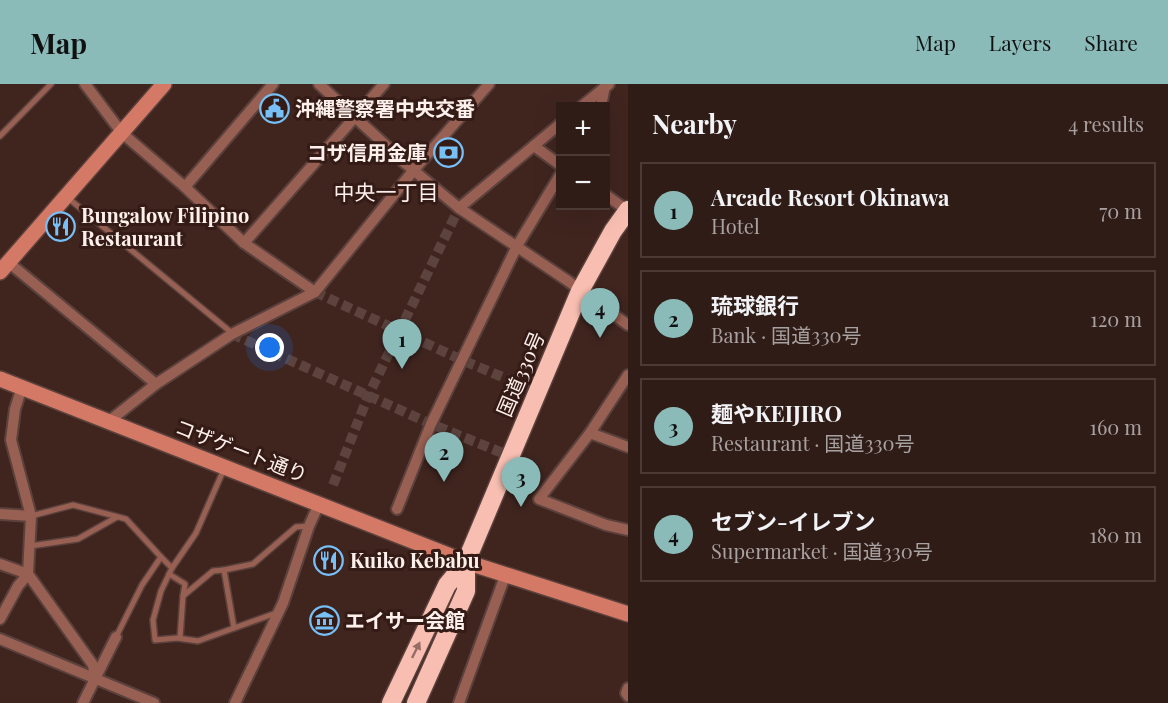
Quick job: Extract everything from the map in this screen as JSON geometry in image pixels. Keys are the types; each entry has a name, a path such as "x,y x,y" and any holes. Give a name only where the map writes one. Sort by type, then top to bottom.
{"highway":[{"name":"国道330号","path":"391,703 447,585 466,562 580,291 613,231 628,210"},
{"name":"国道330号","path":"416,703 466,591 466,562"}],"main road":[{"path":"4,267 164,84"},
{"name":"コザゲート通り","path":"0,379 466,562 628,614"}],"street":[{"path":"85,84 122,133 185,187 244,243 315,292"},
{"path":"185,187 273,84"},
{"path":"320,84 413,171 459,208 628,325"},
{"path":"244,243 384,84"},
{"path":"108,422 156,384 232,334 315,292 413,171 489,84"},
{"path":"587,102 606,85"},
{"path":"602,102 606,85"},
{"path":"459,208 556,128"},
{"path":"534,146 556,161"},
{"path":"397,509 431,424 516,246 556,183"},
{"path":"610,198 628,210"},
{"path":"4,267 156,384"},
{"path":"628,375 590,433 539,499 606,525 628,530"},
{"path":"0,620 18,586 28,574 31,516 11,440 15,409 22,387"},
{"path":"590,433 628,447"},
{"path":"234,703 278,612 319,504"},
{"path":"0,514 31,516"},
{"path":"0,564 28,574 93,665 95,678"},
{"path":"459,703 504,576"},
{"path":"83,703 116,637"},
{"path":"0,639 154,703"},
{"path":"628,688 626,693 628,696"}],"lane":[{"path":"0,136 51,84"},
{"path":"66,196 232,334"},
{"path":"225,467 196,533 171,568 161,591 153,620 155,640 180,638 198,641 278,612"},
{"path":"31,516 73,505 126,519 171,568"},
{"path":"30,546 78,539 117,517"},
{"path":"183,596 213,572 253,564 296,527 309,526"},
{"path":"116,637 142,585 161,557"},
{"path":"224,570 234,628"},
{"path":"169,574 185,584 180,638"}],"tunnel":[{"path":"333,485 369,394 459,208"},
{"path":"315,292 462,360 538,392"},
{"path":"232,334 431,424 510,456"}],"place":[{"name":"沖縄警察署中央交番","path":"274,109"},
{"name":"コザ信用金庫","path":"448,153"},
{"name":"Bungalow Filipino Restaurant","path":"60,227"},
{"name":"セブン-イレブン","path":"600,338"},
{"name":"Arcade Resort Okinawa","path":"402,369"},
{"name":"琉球銀行","path":"444,482"},
{"name":"麺やKEIJIRO","path":"521,507"},
{"name":"Kuiko Kebabu","path":"329,561"},
{"name":"エイサー会館","path":"324,621"}],"district":[{"name":"中央一丁目","path":"386,193"}]}
